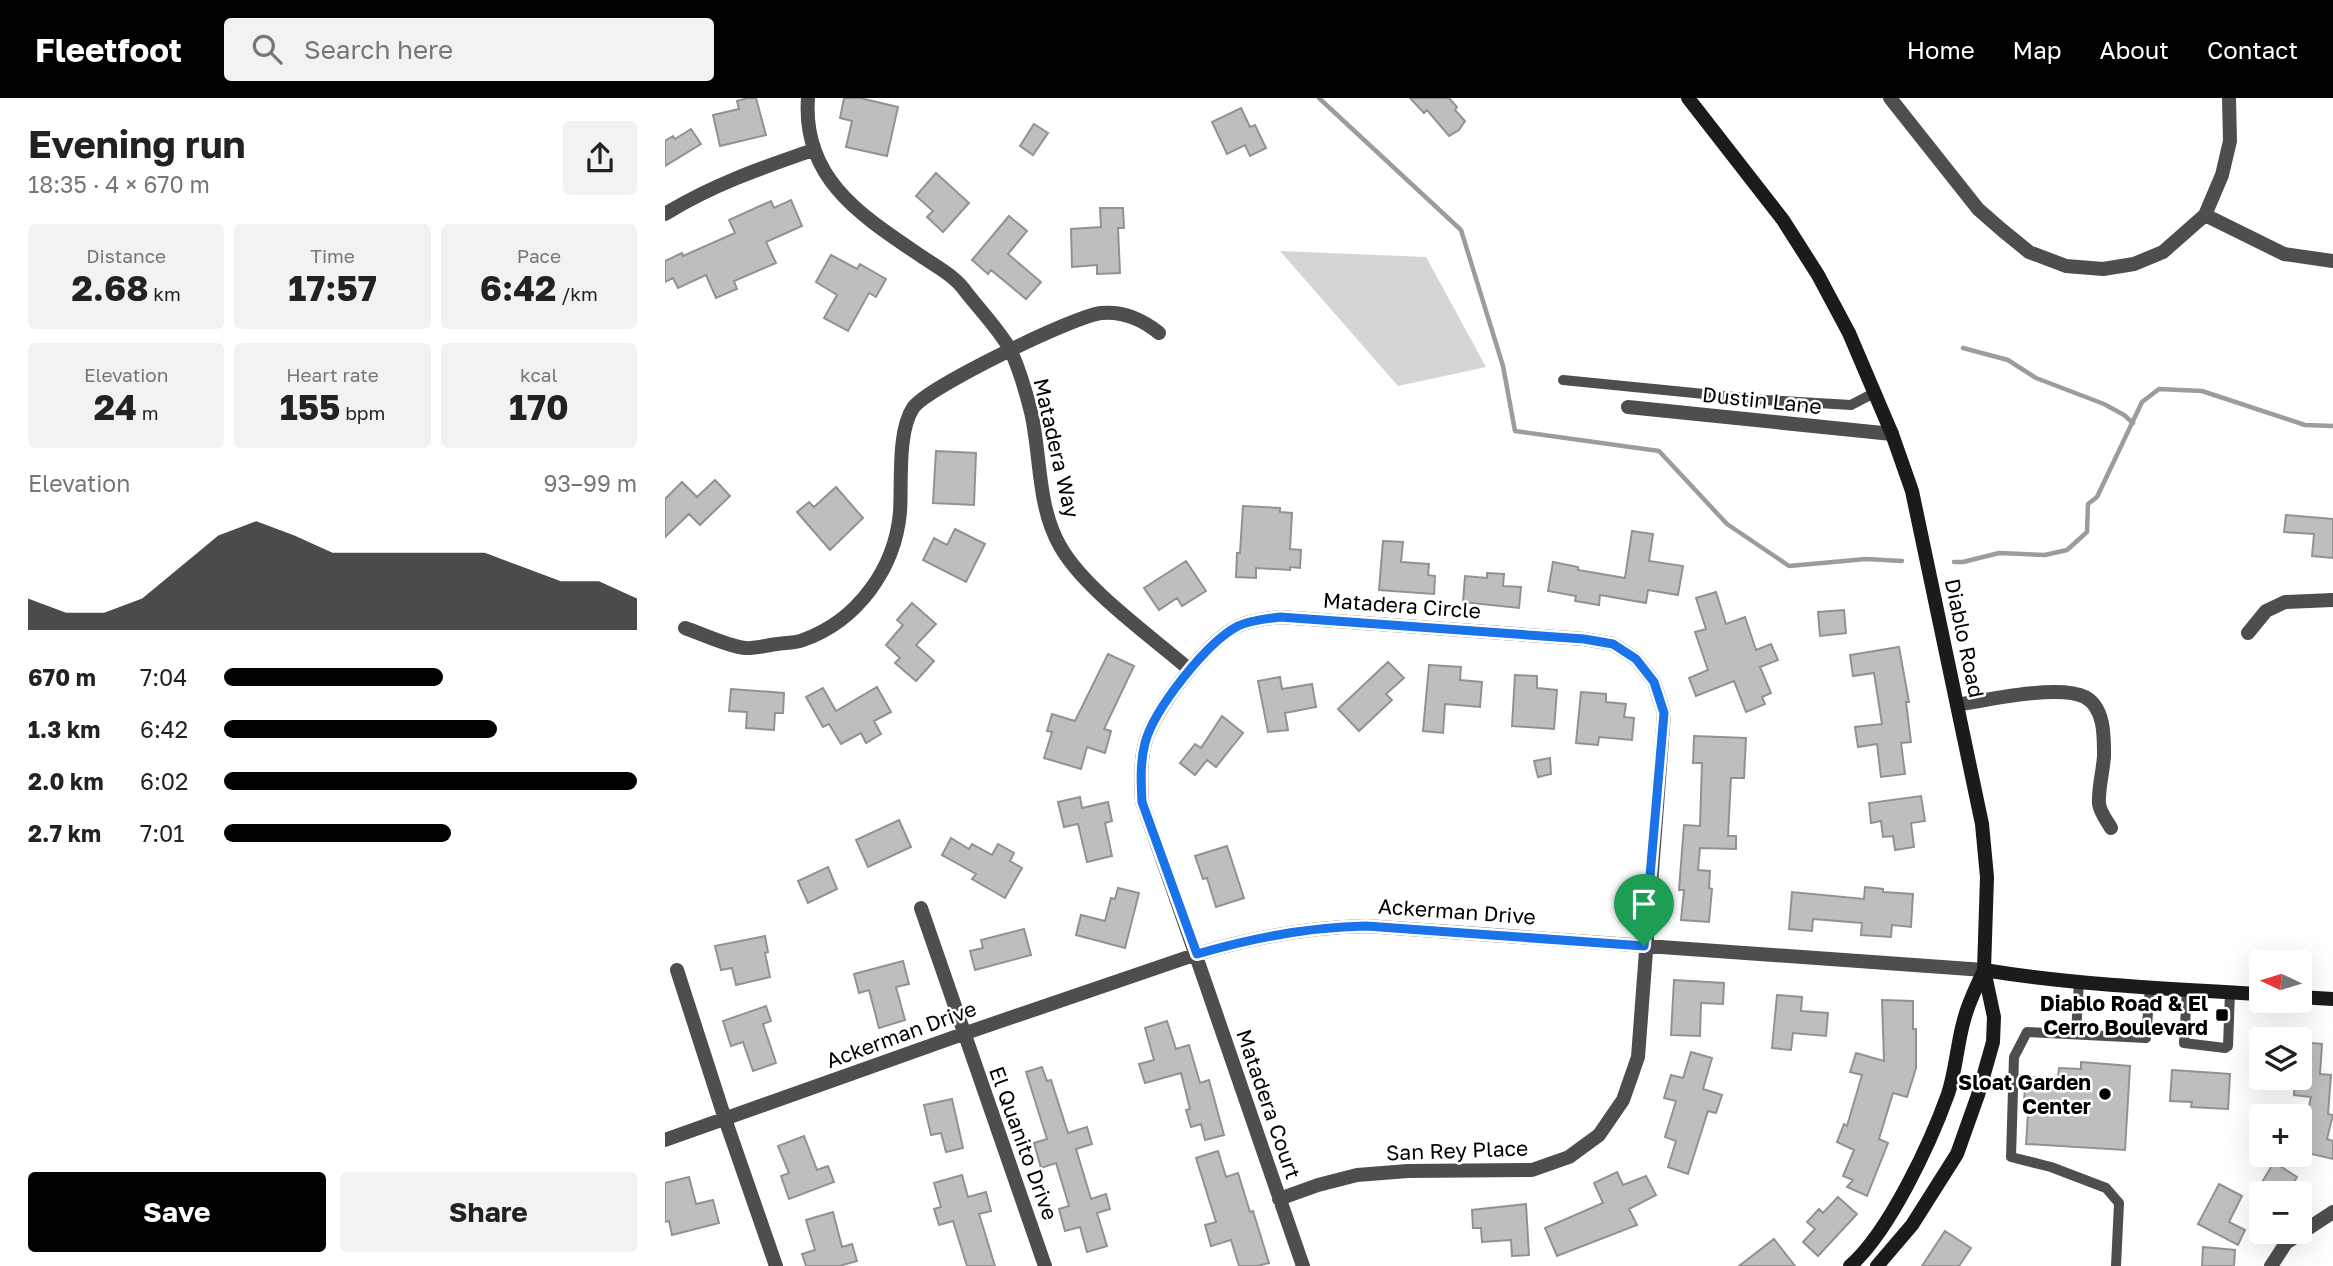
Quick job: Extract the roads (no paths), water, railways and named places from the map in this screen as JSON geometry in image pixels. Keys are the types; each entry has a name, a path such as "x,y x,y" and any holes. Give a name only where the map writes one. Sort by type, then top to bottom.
{"street":[{"name":"Matadera Way","path":"808,98 807,112 813,150 834,189 866,219 959,282 1010,350 1031,412 1041,482 1059,545 1087,581 1190,670"},
{"name":"Diablo Road","path":"1688,98 1783,220 1818,275 1849,333 1892,434 1912,491 1983,837 1987,877 1985,970"},
{"path":"1890,98 1978,209 2029,251 2066,266 2103,269 2134,264 2164,252 2205,215 2222,175 2230,141 2229,98"},
{"path":"665,214 707,190 813,150"},
{"path":"2205,215 2284,254 2333,261"},
{"path":"685,628 746,648 801,641 832,627 859,604 881,576 894,543 900,514 903,436 913,407 934,390 1073,320 1116,312 1144,321 1159,333"},
{"name":"Dustin Lane","path":"1628,407 1892,434"},
{"path":"2248,633 2266,611 2285,602 2333,600"},
{"name":"Matadera Circle","path":"1197,954 1142,802 1144,745 1153,722 1190,670 1222,637 1238,626 1280,617 1584,639 1613,644 1636,659 1654,682 1664,713 1644,946"},
{"path":"1957,705 2034,693 2084,696 2102,720 2104,756 2099,806 2111,828"},
{"name":"El Quanito Drive","path":"921,908 1045,1266"},
{"name":"Ackerman Drive","path":"665,1140 1197,954 1249,940 1339,926 1985,970"},
{"name":"San Rey Place","path":"1279,1199 1357,1175 1408,1171 1532,1170 1569,1157 1599,1135 1623,1100 1638,1057 1644,946"},
{"name":"Matadera Court","path":"1197,954 1303,1266"},
{"path":"677,970 776,1266"},
{"path":"1985,970 2079,981 2249,993"},
{"path":"1850,1266 1864,1254 1882,1228 1919,1162 1949,1092 1964,1018 1985,970"},
{"path":"1877,1266 1929,1202 1957,1154 1969,1123 1993,1042 1994,1017 1985,970"},
{"path":"2312,998 2333,999"},
{"path":"2271,1266 2285,1243 2333,1212"}],"lane":[{"path":"1563,380 1765,400 1851,405 1874,393"},
{"path":"2076,1034 2079,981"},
{"path":"2116,1266 2119,1203 2106,1188 2052,1167 2011,1157 2014,1057 2027,1032 2146,1038 2150,987"},
{"path":"2187,989 2184,1043 2225,1048 2228,1046 2230,992"}],"waterway":[{"path":"1319,98 1461,230 1503,366 1515,431 1659,451 1727,524 1789,566 1866,559 1902,561"},
{"path":"1963,348 2008,360 2036,378 2104,404 2133,423"},
{"path":"1954,562 1999,553 2045,555 2067,550 2087,532 2088,504 2097,497 2142,402 2159,389 2202,391 2305,425 2333,426"}],"place":[{"name":"Diablo Road & El Cerro Boulevard","path":"2222,1015"},
{"name":"Sloat Garden Center","path":"2105,1094"}]}
